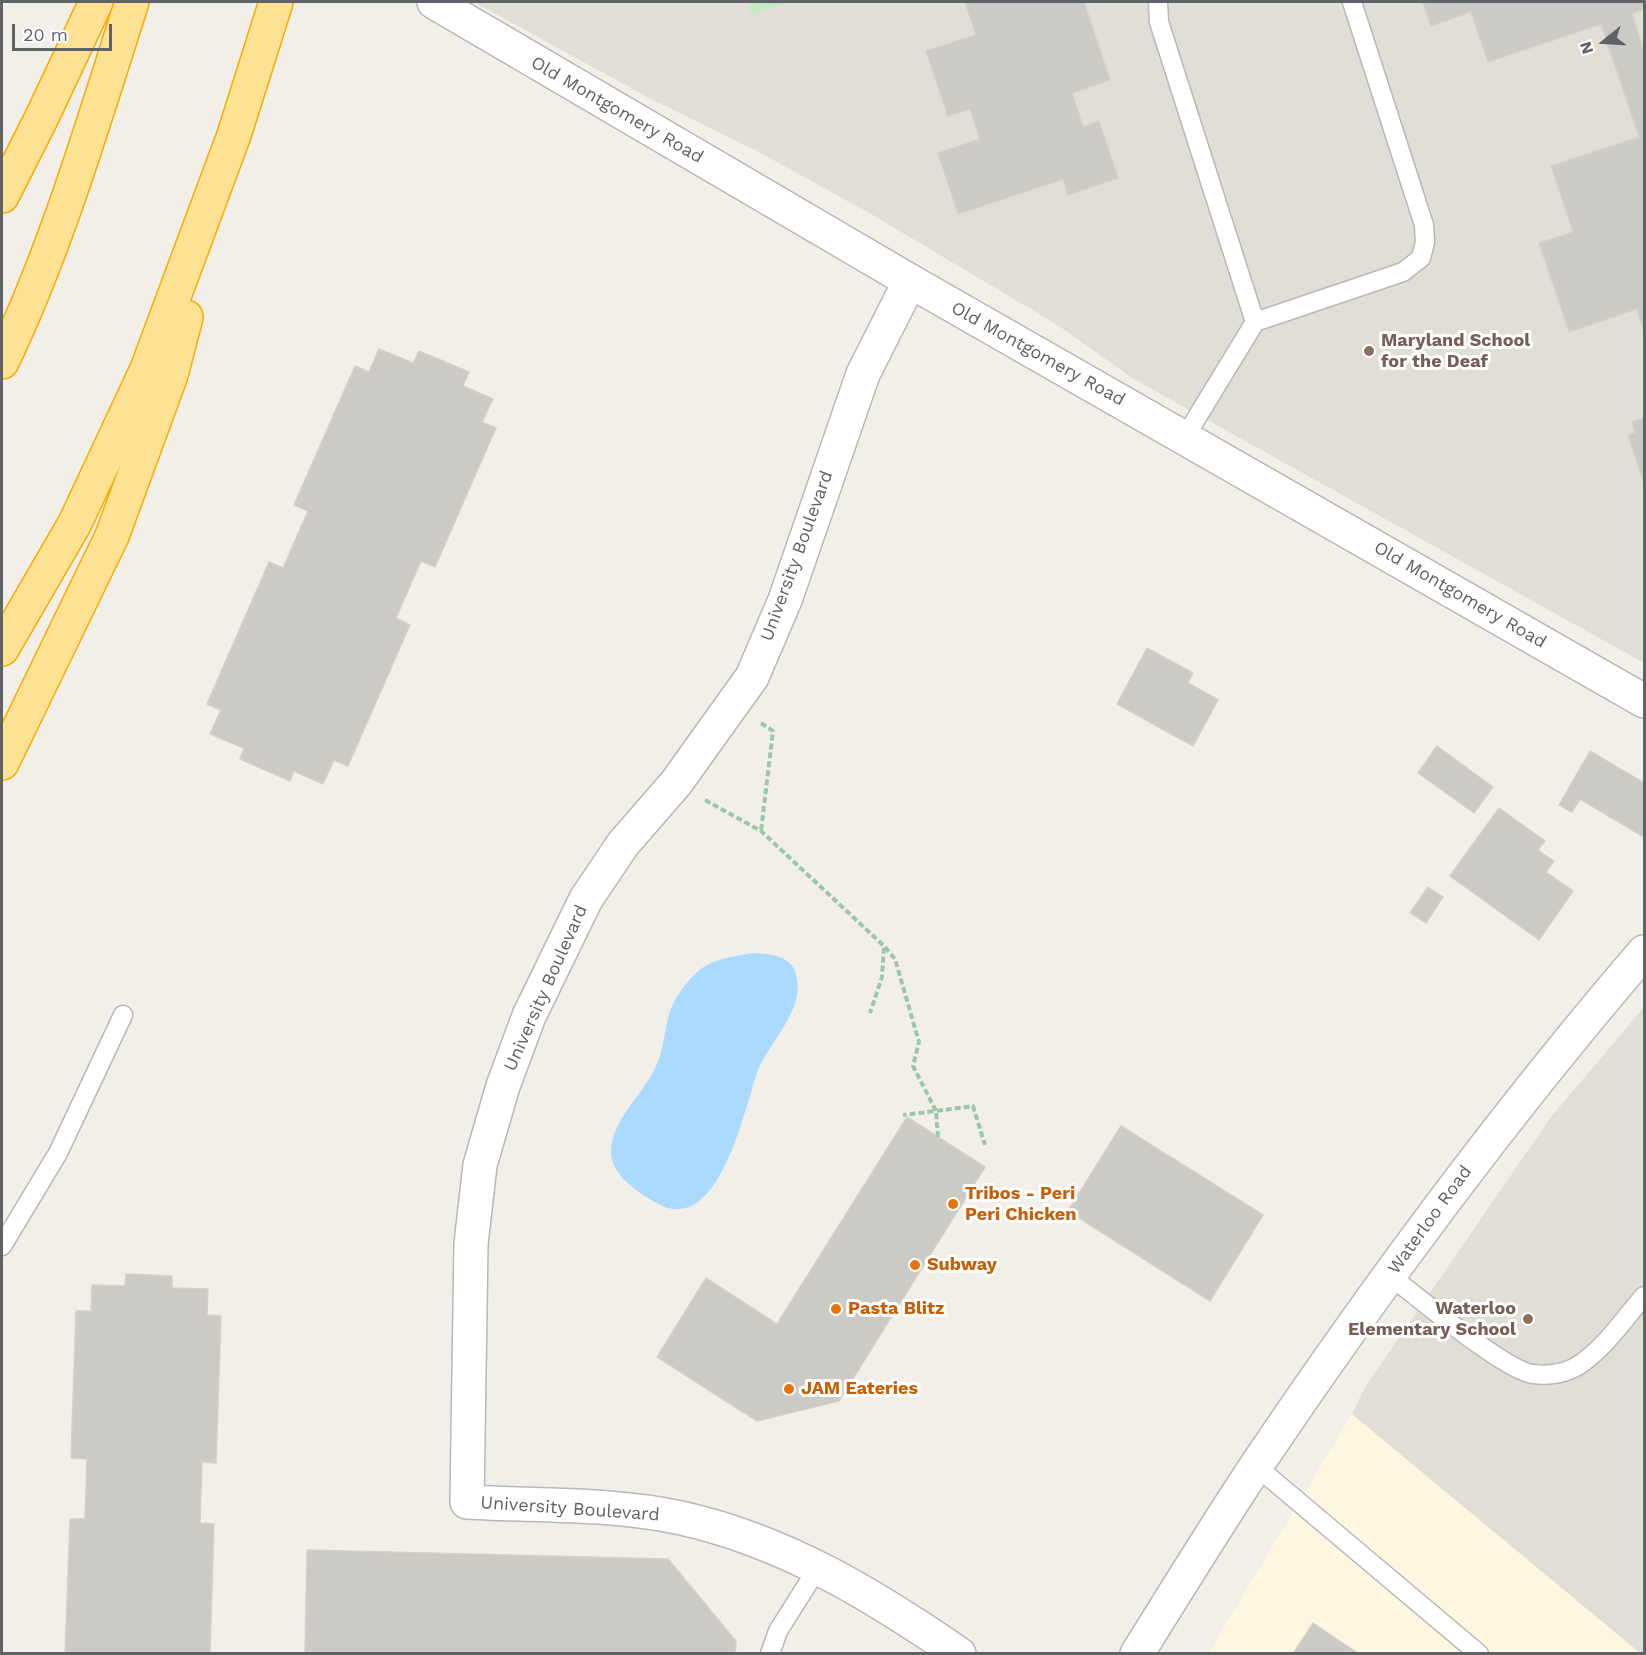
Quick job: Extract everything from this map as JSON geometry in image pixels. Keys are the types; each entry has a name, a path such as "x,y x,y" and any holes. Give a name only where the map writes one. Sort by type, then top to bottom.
{"highway":[{"path":"2,196 96,2"},
{"path":"2,362 20,323 72,188 132,2"},
{"path":"2,763 120,514 171,375 234,135 276,2"},
{"path":"2,649 75,523 147,369 234,135"}],"street":[{"name":"Old Montgomery Road","path":"434,2 910,281 1644,701"},
{"name":"University Boulevard","path":"910,281 863,374 785,600 752,677 676,783 623,844 586,899 529,1017 503,1086 480,1165 471,1244 467,1502 630,1510 681,1518 720,1529 819,1566 900,1614 959,1653"},
{"name":"Waterloo Road","path":"1137,1653 1256,1466 1390,1275 1548,1066 1644,952"}],"lane":[{"path":"1158,2 1160,22 1255,322"},
{"path":"1185,437 1255,322 1403,272 1421,258 1425,242 1424,225 1352,2"},
{"path":"2,1246 57,1153 123,1015"},
{"path":"1390,1275 1508,1365 1532,1374 1559,1374 1581,1363 1610,1337 1644,1296"},
{"path":"1256,1466 1479,1653"},
{"path":"770,1653 778,1631 819,1566"}],"path":[{"path":"733,705 773,731 761,831"},
{"path":"676,783 761,831 884,946 895,959 919,1042 913,1066 936,1111 938,1137"},
{"path":"870,1013 882,977 884,946"},
{"path":"903,1115 973,1107 985,1145"}],"shaded area":[{"name":"Maryland School for the Deaf","path":"474,2 1644,2 1644,663 1132,378 1056,324 871,214 757,151 651,99"},
{"name":"Waterloo Elementary School","path":"1644,1007 1644,1653 1640,1653 1352,1414 1365,1387 1551,1117"},
{"path":"1352,1414 1640,1653 1208,1654"}],"green space":[{"path":"747,2 788,2 752,15"}],"water":[{"path":"752,953 774,955 791,965 797,979 795,1004 757,1073 736,1140 712,1188 696,1204 677,1209 655,1202 641,1194 616,1169 611,1153 616,1130 656,1066 671,1009 684,987 707,965"}],"building":[{"path":"965,2 1084,2 1110,80 1072,93 1083,127 1099,121 1118,178 1068,195 1063,179 958,214 938,153 980,139 970,109 948,116 926,51 976,35"},
{"path":"1423,2 1644,2 1644,9 1632,14 1644,51 1644,332 1637,309 1569,332 1539,243 1573,232 1551,166 1639,137 1601,24 1488,62 1471,12 1431,26"},
{"path":"379,349 413,363 419,351 469,372 463,386 493,399 482,422 496,428 435,567 421,561 396,618 410,625 348,766 334,760 323,784 294,771 290,781 240,759 244,748 210,734 221,710 207,704 269,562 283,568 308,511 294,505 355,366 369,372"},
{"path":"1644,418 1644,483 1628,435 1635,433 1632,422"},
{"path":"1147,648 1193,673 1188,683 1218,700 1193,746 1117,704"},
{"path":"1437,746 1493,787 1474,813 1418,773"},
{"path":"1590,751 1644,783 1644,837 1580,799 1572,812 1559,805"},
{"path":"1499,808 1545,841 1538,850 1554,861 1546,872 1573,891 1539,940 1450,876"},
{"path":"1428,887 1443,897 1426,923 1410,913"},
{"path":"907,1117 985,1167 839,1401 757,1421 657,1357 706,1278 777,1324"},
{"path":"1121,1126 1263,1215 1210,1301 1068,1211"},
{"path":"126,1274 172,1276 172,1288 208,1289 207,1315 221,1316 216,1463 202,1462 200,1523 214,1524 210,1654 65,1654 70,1519 85,1519 87,1459 71,1458 76,1311 91,1311 92,1285 125,1286"},
{"path":"307,1550 668,1559 736,1641 735,1654 305,1654"},
{"path":"1313,1623 1359,1654 1293,1654"}],"place":[{"name":"Maryland School for the Deaf","path":"1369,351"},
{"name":"Tribos - Peri Peri Chicken","path":"953,1204"},
{"name":"Subway","path":"915,1265"},
{"name":"Pasta Blitz","path":"836,1309"},
{"name":"Waterloo Elementary School","path":"1528,1319"},
{"name":"JAM Eateries","path":"789,1389"}]}
